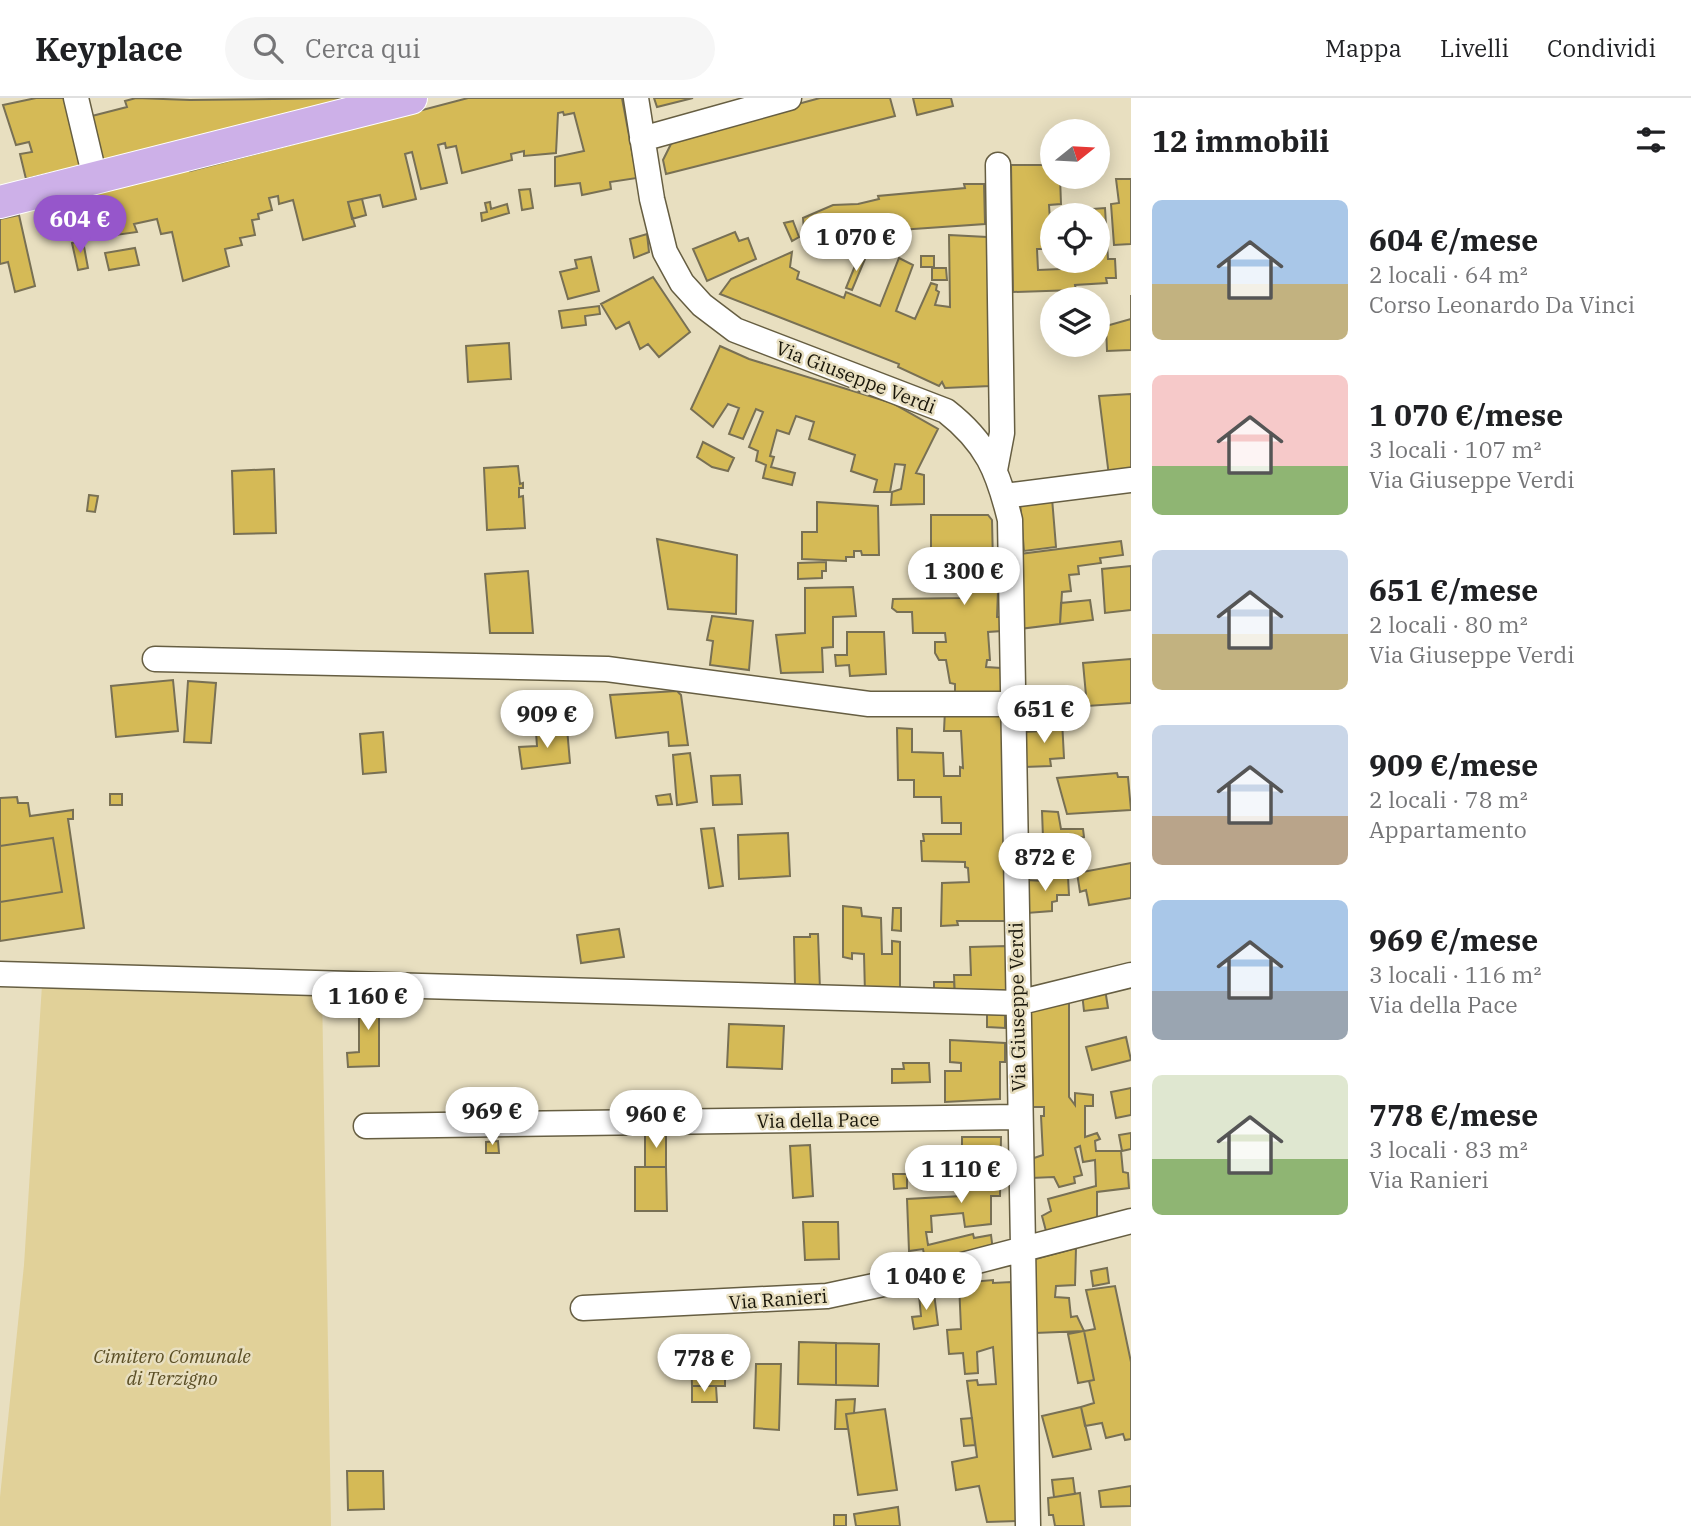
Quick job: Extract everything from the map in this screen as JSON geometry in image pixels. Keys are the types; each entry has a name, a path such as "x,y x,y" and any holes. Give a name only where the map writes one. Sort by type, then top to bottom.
{"main road":[{"path":"0,202 411,98"}],"street":[{"path":"76,98 95,178"},
{"name":"Via Giuseppe Verdi","path":"636,98 665,252 682,283 702,305 735,331 946,411 966,427 986,451 1004,496 1010,520 1018,1117 1028,1526"},
{"path":"642,139 789,98"},
{"path":"995,470 1002,433 998,165"},
{"path":"1004,496 1131,480"},
{"path":"155,659 607,669 869,704 1013,704"},
{"path":"0,974 1017,1003 1131,975"},
{"name":"Via della Pace","path":"366,1126 1018,1117"},
{"name":"Via Ranieri","path":"583,1308 827,1296 1131,1221"}],"green space":[{"name":"Cimitero Comunale di Terzigno","path":"42,985 322,990 331,1526 0,1526 0,1497 24,1265"}],"building":[{"path":"36,98 66,98 81,166 26,179 20,154 32,152 29,142 16,145 3,105"},
{"path":"136,98 351,98 94,163 84,118 127,107 125,101"},
{"path":"468,98 622,98 637,178 610,182 611,189 582,195 580,183 555,186 555,157 584,151 574,113 564,115 563,112 558,113 556,153 524,156 524,151 511,154 512,160 462,173 456,146 446,148 445,143 438,145 447,183 421,189 412,152 405,154 416,199 383,207 380,195 348,202 355,226 303,240 293,200 279,204 278,196 269,198 272,210 258,214 259,219 252,220 255,235 240,238 242,245 225,249 229,266 183,281 172,232 161,234 157,219 134,224 137,232 116,235 111,214 101,217 104,229 70,234 62,202 95,194 94,191 189,167 190,171"},
{"path":"654,98 693,98 657,107"},
{"path":"820,98 890,98 895,116 666,174 663,160 671,144 684,135"},
{"path":"913,98 951,98 953,106 917,115"},
{"path":"1011,165 1040,165 1040,189 1060,189 1061,203 1040,203 1040,249 1037,249 1040,273 1110,273 1110,259 1115,259 1116,278 1106,278 1107,283 1075,287 1040,287 1040,291 1013,292"},
{"path":"1116,179 1131,179 1131,244 1114,245 1111,204 1119,203"},
{"path":"964,184 984,184 985,224 856,233 855,229 810,235 804,231 803,218 833,205 858,204 879,199 878,196 965,188"},
{"path":"530,189 533,208 522,210 519,190"},
{"path":"362,199 366,215 352,219 348,202"},
{"path":"490,202 491,209 507,204 509,213 482,221 481,213 487,212 485,203"},
{"path":"19,215 35,286 15,292 8,262 0,264 0,219"},
{"path":"793,221 799,237 792,241 784,223"},
{"path":"735,232 739,241 748,238 756,259 707,281 693,249"},
{"path":"647,234 649,252 634,258 630,239"},
{"path":"949,235 987,237 990,386 945,388 942,382 939,386 898,367 899,364 720,294 731,279 792,252 790,267 799,272 797,279 844,298 846,292 880,306 899,258 913,265 896,311 915,319 931,283 937,285 936,290 939,292 935,305 950,307"},
{"path":"83,241 88,268 78,270 72,243"},
{"path":"135,248 139,265 109,270 105,253"},
{"path":"859,256 865,259 852,290 846,288"},
{"path":"921,256 934,256 934,267 921,267"},
{"path":"591,257 599,291 568,299 560,272 577,268 575,260"},
{"path":"932,268 946,268 947,280 932,280"},
{"path":"653,277 690,332 659,357 648,344 640,349 629,322 616,329 601,304"},
{"path":"599,306 600,314 585,316 586,325 562,328 559,311"},
{"path":"1131,319 1131,350 1110,351 1110,325"},
{"path":"509,343 511,379 468,382 466,346"},
{"path":"720,346 749,359 892,403 938,429 916,473 924,475 924,504 891,505 892,492 901,489 905,465 895,464 890,492 874,492 877,480 851,471 855,455 809,439 814,422 796,416 789,434 777,430 770,456 774,457 771,467 795,473 792,485 763,478 766,465 756,461 758,451 749,447 763,412 756,409 743,439 729,434 739,408 728,404 713,427 691,409"},
{"path":"1131,394 1131,474 1109,476 1099,396"},
{"path":"703,442 734,458 728,471 712,467 697,457"},
{"path":"518,466 520,484 523,483 523,488 519,488 519,497 523,496 525,528 487,530 484,468"},
{"path":"274,469 276,533 234,534 232,471"},
{"path":"89,495 98,496 95,512 87,511"},
{"path":"1052,498 1056,547 1024,551 1020,502"},
{"path":"817,502 878,506 879,555 862,555 861,551 854,551 854,557 846,557 846,561 802,559 802,532 817,532"},
{"path":"931,515 988,515 992,520 993,564 999,565 997,617 1002,617 1002,631 988,632 990,660 987,660 986,667 1001,668 1002,701 955,700 955,684 950,683 946,660 939,660 935,653 935,642 946,642 945,633 913,633 912,612 897,612 892,608 893,599 962,598 962,558 931,558"},
{"path":"657,539 737,555 736,614 668,609"},
{"path":"1121,541 1123,555 1100,558 1101,563 1078,566 1079,574 1069,575 1071,591 1062,592 1060,624 1019,629 1020,554"},
{"path":"826,562 826,571 822,571 822,578 798,579 798,563"},
{"path":"1131,566 1131,610 1105,613 1102,569"},
{"path":"528,571 533,633 490,633 485,574"},
{"path":"853,587 856,616 833,617 833,647 822,648 823,672 781,673 776,635 805,633 805,588"},
{"path":"1090,600 1093,620 1060,624 1061,603"},
{"path":"712,616 753,621 749,670 710,665 713,641 707,640"},
{"path":"847,632 884,632 886,674 850,676 849,665 836,666 835,655 847,655"},
{"path":"1131,659 1131,703 1087,706 1083,663"},
{"path":"173,680 178,731 116,737 111,686"},
{"path":"188,681 216,683 211,743 184,742"},
{"path":"677,691 681,695 688,745 669,746 668,732 616,738 610,695"},
{"path":"945,710 1002,712 1006,921 957,921 958,925 941,926 942,883 969,882 968,868 965,867 965,862 922,861 921,841 924,841 923,834 961,834 961,823 942,823 941,797 914,797 914,780 898,780 897,728 912,729 912,752 943,753 944,776 960,776 960,767 963,768 961,731 944,731"},
{"path":"1062,720 1064,758 1050,759 1051,766 1024,767 1022,732 1041,731 1041,721"},
{"path":"567,728 570,763 522,769 519,747 537,746 536,732"},
{"path":"383,732 386,772 363,774 360,734"},
{"path":"690,753 697,802 677,805 673,755"},
{"path":"1117,773 1118,777 1128,777 1131,810 1067,814 1057,778"},
{"path":"740,775 742,804 713,805 711,776"},
{"path":"110,794 122,794 122,805 110,805"},
{"path":"670,794 672,804 658,805 656,796"},
{"path":"17,797 18,803 28,803 30,816 73,810 73,819 68,819 84,928 0,941 0,902 62,892 53,838 0,846 0,798"},
{"path":"1042,811 1058,812 1061,829 1083,829 1084,837 1043,838"},
{"path":"714,828 723,886 709,888 701,829"},
{"path":"788,833 790,876 739,879 738,835"},
{"path":"53,838 62,892 0,902 0,846"},
{"path":"1131,863 1131,898 1089,905 1086,890 1080,892 1077,873"},
{"path":"1045,877 1068,877 1069,895 1057,895 1057,901 1052,902 1052,911 1027,913 1027,880 1044,881"},
{"path":"843,906 861,908 862,916 881,918 882,954 892,954 892,941 900,942 900,989 865,994 864,954 852,953 852,959 843,957"},
{"path":"893,908 901,908 901,931 892,930"},
{"path":"619,929 624,957 581,963 577,935"},
{"path":"810,934 818,934 820,990 795,986 794,937 810,937"},
{"path":"1007,946 1008,995 955,998 954,975 971,975 970,947"},
{"path":"934,982 954,982 955,998 934,998"},
{"path":"368,987 379,987 379,1066 348,1067 347,1053 359,1052 359,997 367,997"},
{"path":"1105,989 1108,1008 1084,1011 1082,993"},
{"path":"1069,1000 1069,1097 1075,1105 1075,1093 1093,1095 1093,1106 1085,1106 1085,1137 1097,1133 1100,1139 1095,1141 1096,1151 1121,1151 1123,1172 1128,1173 1129,1188 1097,1192 1097,1218 1046,1231 1042,1216 1051,1211 1048,1199 1096,1186 1095,1160 1083,1162 1080,1146 1075,1148 1082,1175 1074,1177 1075,1183 1059,1187 1054,1177 1031,1178 1031,1159 1043,1155 1041,1116 1044,1116 1044,1107 1033,1107 1030,1004"},
{"path":"987,1009 1005,1010 1005,1028 987,1027"},
{"path":"729,1024 784,1026 782,1069 727,1067"},
{"path":"1126,1037 1131,1060 1092,1070 1086,1047"},
{"path":"950,1040 1005,1043 1005,1062 1000,1062 1000,1099 945,1102 945,1071 961,1071 961,1063 950,1062"},
{"path":"903,1063 929,1063 930,1082 892,1083 892,1069 904,1069"},
{"path":"1131,1088 1131,1115 1116,1118 1111,1092"},
{"path":"666,1133 666,1167 645,1167 645,1134"},
{"path":"1131,1133 1131,1149 1122,1151 1119,1135"},
{"path":"962,1137 1001,1137 1000,1196 991,1196 991,1224 965,1227 963,1213 931,1216 932,1232 926,1232 928,1245 973,1234 974,1238 991,1235 993,1251 927,1269 923,1249 909,1251 907,1199 962,1196"},
{"path":"498,1141 499,1153 486,1153 486,1142"},
{"path":"810,1145 813,1196 793,1198 790,1146"},
{"path":"635,1167 666,1167 667,1211 635,1211"},
{"path":"893,1174 907,1174 907,1188 894,1189"},
{"path":"803,1222 838,1222 839,1259 805,1260"},
{"path":"1076,1248 1075,1285 1056,1286 1055,1297 1069,1298 1071,1317 1077,1316 1084,1331 1035,1333 1035,1259"},
{"path":"1107,1268 1109,1283 1093,1286 1091,1271"},
{"path":"993,1280 993,1283 1011,1282 1019,1521 987,1522 979,1486 956,1490 952,1462 977,1457 967,1381 977,1380 978,1385 996,1384 993,1347 977,1352 978,1373 965,1374 963,1353 949,1354 947,1330 961,1329 959,1283"},
{"path":"1115,1286 1131,1362 1131,1439 1125,1440 1123,1434 1106,1438 1102,1423 1085,1426 1081,1407 1094,1403 1089,1381 1094,1380 1084,1331 1095,1329 1086,1290"},
{"path":"934,1293 938,1325 914,1329 912,1317 921,1316 919,1295"},
{"path":"1084,1331 1094,1380 1078,1383 1068,1334"},
{"path":"799,1342 836,1343 836,1385 798,1384"},
{"path":"836,1343 879,1344 878,1386 836,1385"},
{"path":"691,1354 725,1354 725,1386 692,1386"},
{"path":"756,1364 781,1364 779,1430 754,1428"},
{"path":"692,1386 716,1386 717,1402 692,1402"},
{"path":"855,1399 854,1413 846,1414 848,1429 835,1429 836,1400"},
{"path":"1081,1407 1091,1449 1053,1457 1042,1416"},
{"path":"885,1409 897,1490 858,1495 846,1414"},
{"path":"972,1418 975,1445 964,1446 961,1419"},
{"path":"347,1471 383,1471 384,1509 348,1510"},
{"path":"1073,1478 1075,1494 1054,1497 1052,1480"},
{"path":"1131,1486 1131,1506 1101,1507 1099,1491"},
{"path":"1080,1493 1084,1526 1055,1526 1053,1515 1049,1515 1048,1498"},
{"path":"898,1507 900,1526 856,1526 854,1514"},
{"path":"834,1515 846,1515 846,1526 834,1526"}]}
